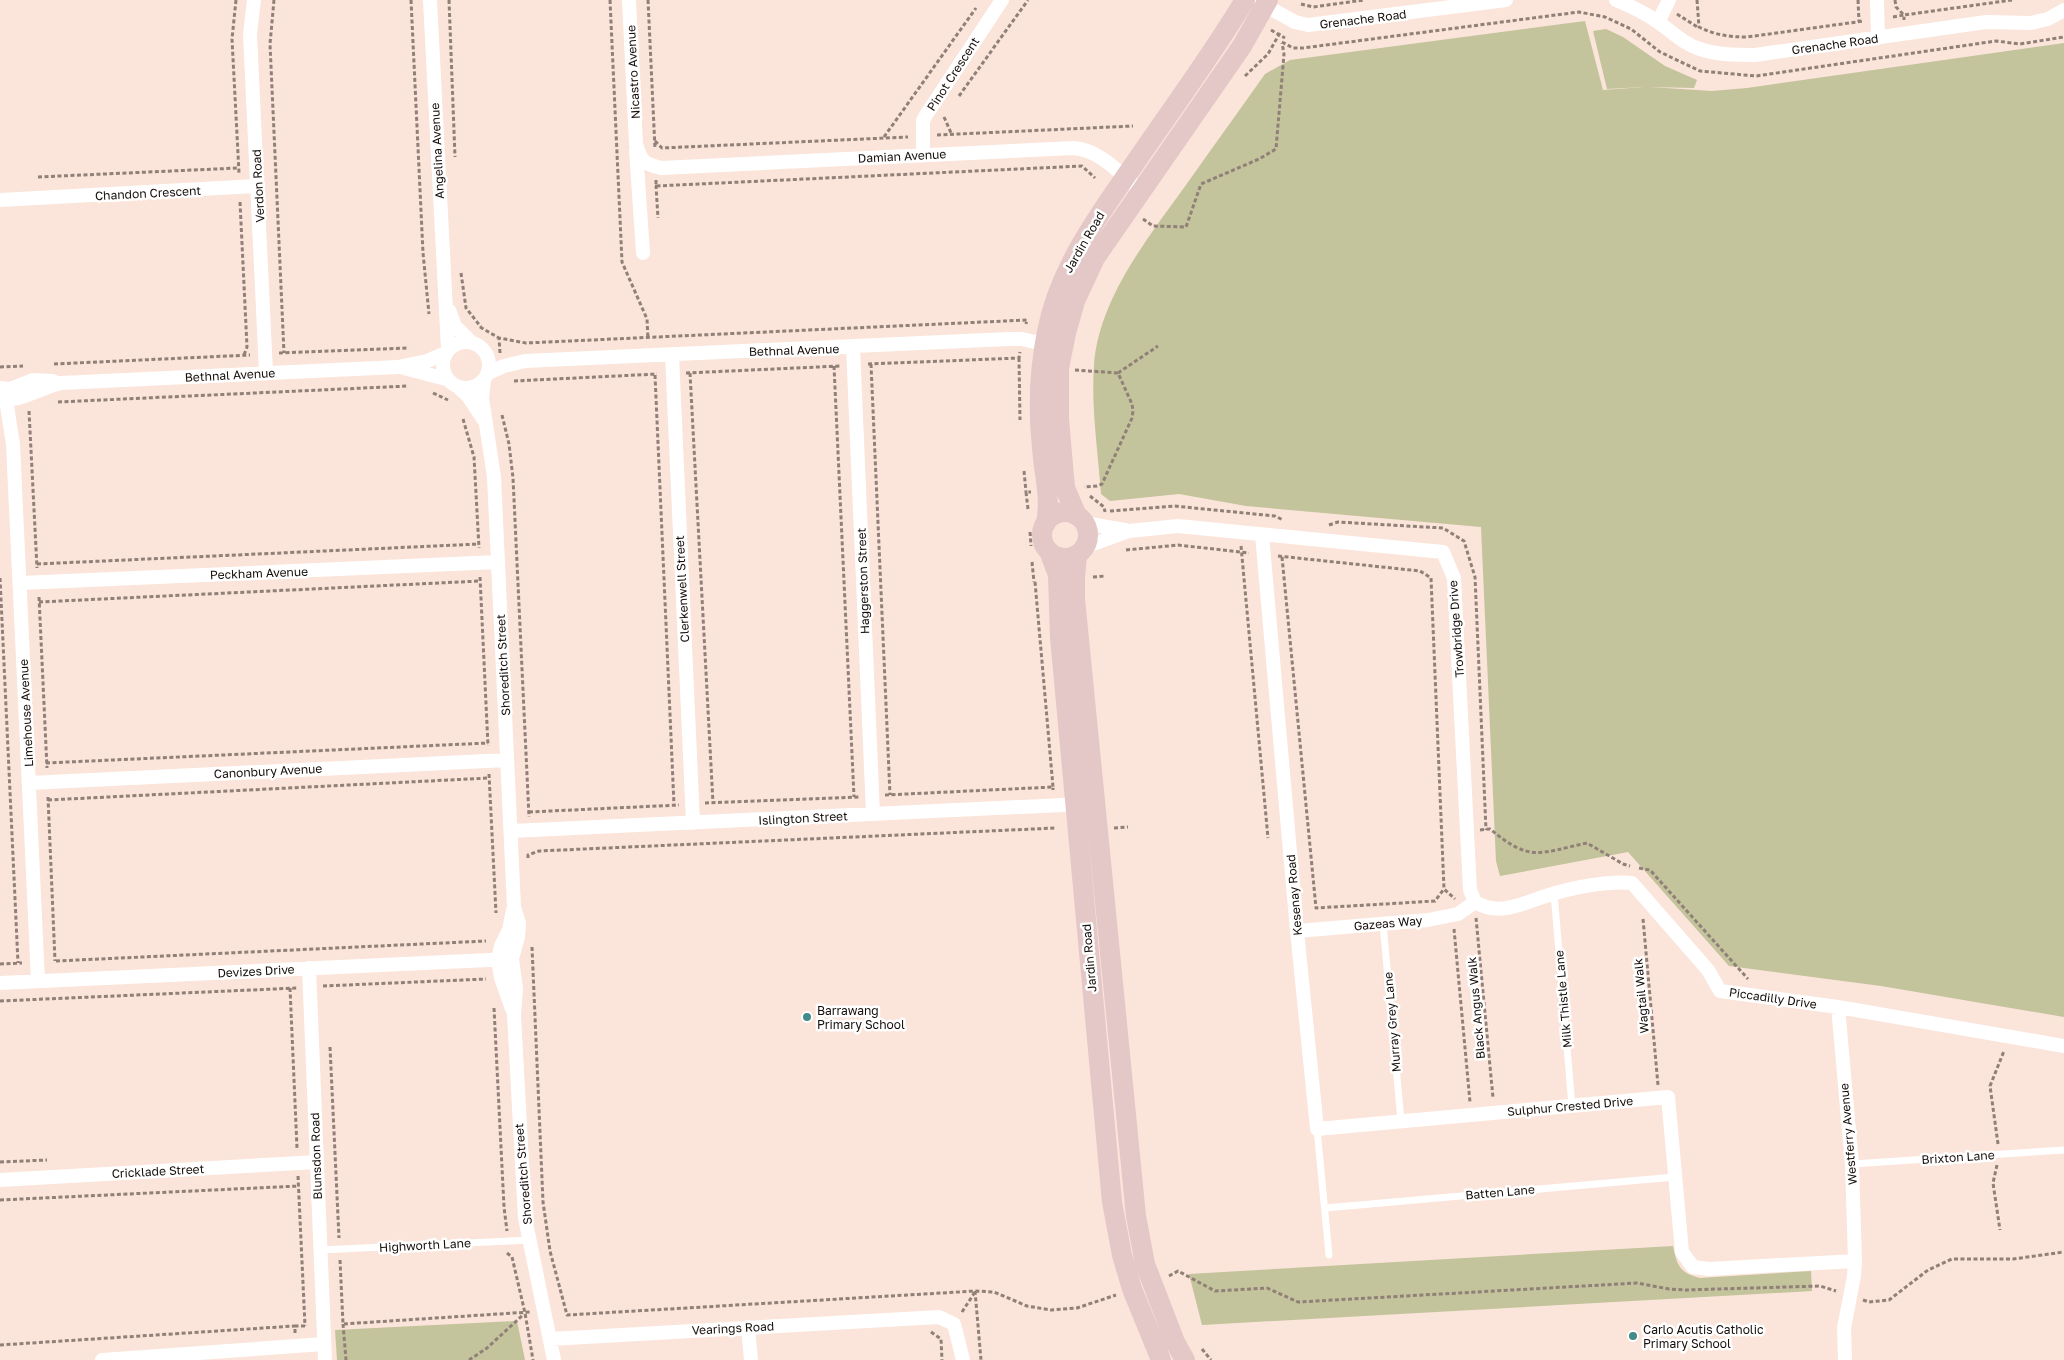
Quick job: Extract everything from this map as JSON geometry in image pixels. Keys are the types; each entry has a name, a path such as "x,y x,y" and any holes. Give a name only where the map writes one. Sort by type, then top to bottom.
{"street":[{"name":"Verdon Road","path":"254,0 250,34 266,373"},
{"name":"Angelina Avenue","path":"430,0 447,351"},
{"name":"Nicastro Avenue","path":"629,0 636,144 644,253"},
{"name":"Pinot Crescent","path":"924,154 922,136 923,122 926,115 1002,0"},
{"name":"Jardin Road","path":"1132,184 1245,0"},
{"name":"Grenache Road","path":"1262,2 1295,22 1308,25 1506,0"},
{"name":"Grenache Road","path":"1616,0 1635,8 1658,22 1676,37 1700,49 1723,55 1755,55 1986,22 2032,23 2048,19 2064,10"},
{"path":"1658,22 1670,0"},
{"path":"1877,0 1878,38"},
{"name":"Jardin Road","path":"1080,519 1065,488 1059,419 1059,368 1062,351 1056,297 1070,262 1096,219 1132,184 1242,46 1262,2"},
{"name":"Nicastro Avenue","path":"636,144 640,156 652,166"},
{"name":"Damian Avenue","path":"652,166 661,168 1080,148 1100,157 1132,184"},
{"name":"Chandon Crescent","path":"0,200 258,186"},
{"name":"Angelina Avenue","path":"446,303 455,326 475,345"},
{"name":"Bethnal Avenue","path":"486,377 504,366 525,361 1008,339 1062,351"},
{"path":"459,343 475,345 488,358 486,377 472,388 458,388 446,379 442,366 447,351 459,343"},
{"name":"Bethnal Avenue","path":"475,345 500,356 525,361"},
{"name":"Haggerston Street","path":"853,347 874,814"},
{"name":"Bethnal Avenue","path":"12,399 33,380 61,383 398,367 427,361 447,351"},
{"name":"Jardin Road","path":"1046,523 1049,508 1042,448 1039,394 1062,351"},
{"name":"Clerkenwell Street","path":"672,355 693,823"},
{"name":"Bethnal Avenue","path":"398,367 446,379"},
{"name":"Shoreditch Street","path":"486,377 482,398 494,477 512,831 514,907 509,930 492,960 501,978 514,1016"},
{"name":"Shoreditch Street","path":"458,388 468,396 485,423"},
{"name":"Limehouse Avenue","path":"12,399 38,981"},
{"path":"1071,513 1080,519 1088,534 1084,556 1066,558 1059,557 1049,551 1042,538 1046,523 1057,514 1071,513"},
{"name":"Trowbridge Drive","path":"1080,519 1129,531"},
{"name":"Trowbridge Drive","path":"1084,556 1116,534 1178,526 1443,552 1454,578 1471,906"},
{"name":"Kesenay Road","path":"1262,534 1297,931 1317,1128"},
{"name":"Jardin Road","path":"1049,551 1058,575 1060,637 1112,1202 1122,1255 1132,1289 1161,1360"},
{"name":"Jardin Road","path":"1084,556 1075,578 1075,600 1136,1216 1145,1264 1175,1342 1185,1360"},
{"name":"Peckham Avenue","path":"20,583 498,562"},
{"name":"Canonbury Avenue","path":"29,783 508,760"},
{"name":"Islington Street","path":"512,831 1095,804"},
{"name":"Piccadilly Drive","path":"1471,906 1494,909 1512,907 1554,893 1614,882 1632,883 1708,970 1720,991 1838,1007 2064,1046"},
{"name":"Gazeas Way","path":"1297,931 1428,920 1452,915 1471,906"},
{"name":"Shoreditch Street","path":"514,907 519,923 518,937 512,959 516,989 514,1016 522,1186 525,1218 554,1360"},
{"name":"Devizes Drive","path":"0,983 512,959"},
{"name":"Blunsdon Road","path":"309,968 325,1360"},
{"name":"Westferry Avenue","path":"1838,1007 1852,1164 1855,1261 1844,1328 1845,1360"},
{"path":"1659,1098 1668,1097 1682,1252 1693,1267 1709,1269 1855,1261"},
{"name":"Sulphur Crested Drive","path":"1317,1128 1659,1098"},
{"name":"Cricklade Street","path":"0,1180 317,1162"},
{"name":"Vearings Road","path":"550,1339 939,1317 954,1324 963,1360"},
{"path":"748,1327 751,1360"},
{"path":"102,1360 324,1344"}],"lane":[{"name":"Milk Thistle Lane","path":"1554,893 1572,1106"},
{"name":"Murray Grey Lane","path":"1383,924 1401,1121"},
{"name":"Kesenay Road","path":"1317,1128 1329,1255"},
{"name":"Brixton Lane","path":"1852,1164 2064,1150"},
{"name":"Batten Lane","path":"1325,1208 1675,1177"},
{"name":"Highworth Lane","path":"320,1250 530,1240"}],"path":[{"path":"274,0 270,44 284,353"},
{"path":"411,0 423,252 429,315"},
{"path":"449,0 456,166"},
{"path":"648,0 654,140 652,166 656,186 1082,166 1095,178"},
{"path":"883,138 982,0"},
{"path":"955,102 1028,0"},
{"path":"1302,4 1313,7 1364,0"},
{"path":"1697,0 1699,27 1713,34 1731,37 1747,37 2012,0"},
{"path":"1858,0 1859,22"},
{"path":"1895,0 1896,7 1904,15 1906,34"},
{"path":"1243,78 1268,54 1288,17"},
{"path":"1147,210 1141,218 1153,226 1186,227 1201,184 1259,159 1276,149 1284,54 1282,42"},
{"path":"949,110 943,118 952,135"},
{"path":"654,140 662,148 1133,126"},
{"path":"38,177 238,168"},
{"path":"460,263 466,308 481,327"},
{"path":"1076,370 1118,373 1158,346"},
{"path":"49,365 412,348"},
{"path":"1062,351 1076,370 1076,377"},
{"path":"871,364 890,795"},
{"path":"0,367 29,366"},
{"path":"834,366 854,797"},
{"path":"690,373 713,803"},
{"path":"1083,487 1102,484 1132,418 1134,411 1132,404 1118,373"},
{"path":"655,375 674,805"},
{"path":"49,402 412,386"},
{"path":"34,406 12,399 37,564 55,961"},
{"path":"461,416 465,422 474,457 496,922"},
{"path":"1082,481 1087,493 1104,506 1107,526"},
{"path":"1105,511 1174,506 1275,516 1290,523"},
{"path":"1244,513 1240,532 1241,552 1268,838"},
{"path":"1325,526 1338,522 1443,528 1464,541 1475,577 1486,830"},
{"path":"37,564 479,544"},
{"path":"1121,550 1178,545 1420,571 1430,578 1444,889 1435,900 1316,908 1282,557"},
{"path":"1084,556 1092,577 1092,586"},
{"path":"1092,577 1105,576"},
{"path":"0,578 18,963"},
{"path":"39,602 480,581"},
{"path":"46,763 488,743"},
{"path":"48,800 490,778"},
{"path":"1113,818 1115,838"},
{"path":"1114,828 1128,827"},
{"path":"529,865 528,855 539,851 1056,828"},
{"path":"1467,831 1490,830 1509,845 1528,853 1545,853 1587,843 1623,864 1650,870 1746,979 1755,980"},
{"path":"1444,889 1471,906"},
{"name":"Wagtail Walk","path":"1641,894 1659,1098"},
{"name":"Black Angus Walk","path":"1471,906 1494,1113"},
{"name":"Black Angus Walk","path":"1452,915 1471,1115"},
{"path":"0,964 488,941 492,960 487,980 0,1001"},
{"path":"532,945 543,1202 550,1251 567,1315 975,1291 994,1292 1027,1306 1052,1310 1077,1308 1132,1289"},
{"path":"494,1006 504,1207 508,1241 532,1360"},
{"path":"2000,1230 1992,1184 2000,1154 1990,1086 1997,1065 2011,1037"},
{"path":"330,1045 343,1324 544,1311"},
{"path":"0,1200 299,1186"},
{"path":"501,1251 512,1257"},
{"path":"1167,1276 1178,1271 1215,1291 1267,1288 1298,1302 1637,1283 1685,1290 1820,1286 1869,1302 1889,1300 1928,1270 1952,1260 2013,1260 2064,1252"},
{"path":"1164,1269 1170,1284"},
{"path":"975,1291 981,1360"},
{"path":"469,1360 487,1348 524,1313"},
{"path":"0,1345 294,1326"},
{"path":"921,1332 931,1332 941,1339 942,1360"},
{"path":"1196,1343 1211,1360"}],"green space":[{"path":"1585,21 1603,90 1644,87 1607,89 1593,31 1606,29 1623,37 1665,66 1697,80 1694,88 1650,87 1712,91 1747,88 2064,43 2064,1017 1881,986 1729,966 1628,852 1500,876 1496,861 1481,527 1246,506 1179,494 1110,501 1101,494 1093,381 1098,340 1105,316 1128,270 1156,226 1265,74 1290,60"},
{"path":"1673,1246 1680,1268 1693,1276 1700,1278 1811,1271 1812,1291 1202,1325 1189,1274"},
{"path":"517,1321 525,1360 337,1360 335,1330"}],"place":[{"name":"Barrawang Primary School","path":"807,1017"},
{"name":"Carlo Acutis Catholic Primary School","path":"1633,1336"}]}
